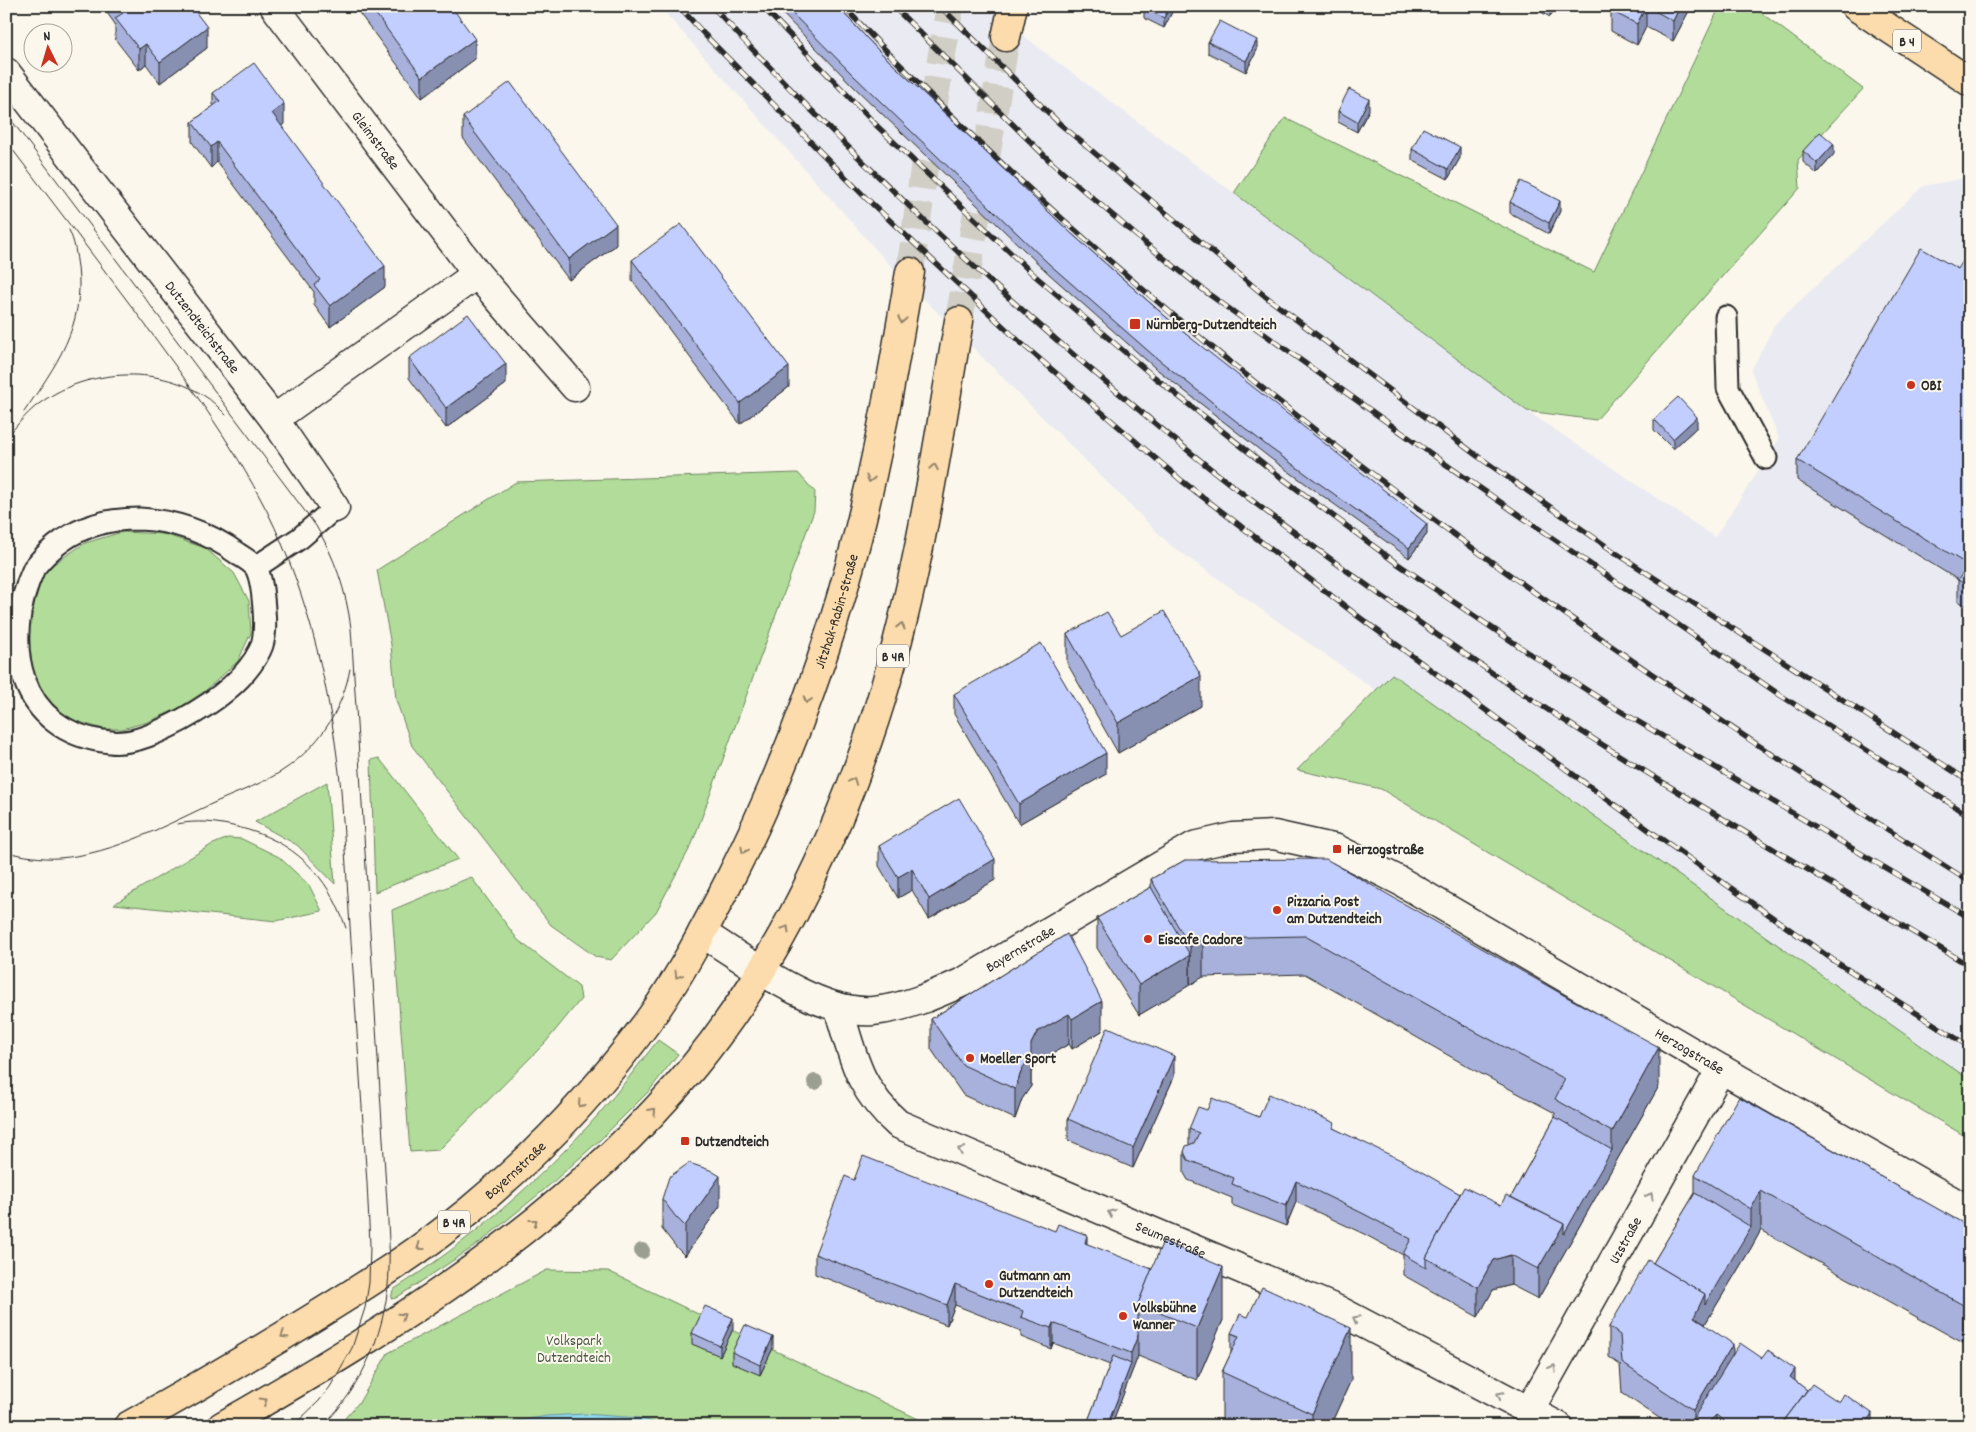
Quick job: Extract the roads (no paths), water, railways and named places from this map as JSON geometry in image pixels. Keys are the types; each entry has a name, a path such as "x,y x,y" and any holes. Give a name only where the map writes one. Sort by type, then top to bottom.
{"main road":[{"path":"1006,37 1013,6"},
{"name":"B 4","path":"1855,6 1966,78"},
{"name":"Jitzhak-Rabin-Straße","path":"702,932 738,863 771,791 808,698 834,620 877,450 910,272"},
{"name":"B 4R","path":"222,1426 378,1333 472,1269 542,1215 596,1169 646,1120 684,1077 711,1042 761,970 788,926 816,870 841,811 875,719 911,585 959,321"},
{"name":"Bayernstraße","path":"128,1426 235,1365 369,1283 469,1211 540,1148 603,1079 653,1014 702,932"}],"street":[{"name":"Gleimstraße","path":"274,6 477,274 575,388"},
{"name":"Dutzendteichstraße","path":"6,72 274,419 335,508"},
{"path":"274,419 477,274"},
{"name":"Bayernstraße","path":"702,932 761,970 804,994 838,1007 872,1011 902,1006 935,995 963,982 1194,846 1233,837 1274,835"},
{"name":"Herzogstraße","path":"1274,835 1337,849 1408,886 1721,1069 1970,1211"},
{"name":"Seumestraße","path":"838,1007 856,1067 869,1094 881,1109 898,1124 1338,1310 1558,1426"},
{"name":"Uzstraße","path":"1529,1410 1721,1069"}],"lane":[{"path":"1726,317 1728,388 1766,458"},
{"name":"Dutzendteichstraße","path":"256,567 300,538 335,508"},
{"path":"140,519 166,521 202,532 227,545 256,567 265,616 264,639 257,656 222,694 209,704 173,725 130,741 112,742 92,739 64,730 45,719 25,699 16,683 9,660 6,634 16,594 41,559 59,543 80,530 113,520 140,519"}],"water":[{"path":"584,1414 639,1418 666,1426 500,1426 505,1423 547,1416"}],"tunnel":[{"path":"910,272 929,132 950,6"},
{"path":"959,321 1006,37"}],"tram line":[{"path":"6,113 316,526 334,562 346,601 351,628 389,1260 388,1290 384,1311 371,1354 350,1393 322,1426"},
{"path":"6,141 175,365 239,460 267,511 282,544 307,612 325,682 341,790 367,1183 370,1245 369,1283 365,1308 352,1348 330,1387 319,1401 293,1426"},
{"path":"24,412 47,378 66,344 77,308 79,289 78,267 74,244 69,230"},
{"path":"8,436 33,409 61,391 80,383 122,375 164,379 184,385 206,397 226,415"},
{"path":"6,852 32,857 59,858 100,851 140,837 270,778 298,759 317,740 338,707 350,669"},
{"path":"177,824 207,822 237,827 257,833 291,850 306,862 329,891 346,928"}],"railway":[{"path":"679,6 704,34 867,199 1021,343 1182,481 1359,617 1653,833 1836,962 1970,1047"},
{"path":"712,6 843,142 980,272 1173,439 1234,487 1403,611 1507,683 1737,827 1970,966"},
{"path":"762,6 878,127 1034,275 1153,376 1274,472 1395,562 1529,653 1610,705 1970,918"},
{"path":"843,6 969,133 1101,254 1238,369 1379,479 1523,585 1671,687 1820,786 1970,882"},
{"path":"893,6 1053,164 1145,243 1210,295 1451,468 1780,695 1970,816"},
{"path":"940,6 1060,124 1265,296 1476,455 1616,553 1970,782"}],"place":[{"name":"Nürnberg-Dutzendteich","path":"1135,324"},
{"name":"OBI","path":"1911,385"},
{"name":"Herzogstraße","path":"1337,849"},
{"name":"Pizzaria Post am Dutzendteich","path":"1277,910"},
{"name":"Eiscafe Cadore","path":"1148,939"},
{"name":"Moeller Sport","path":"970,1058"},
{"name":"Dutzendteich","path":"685,1141"},
{"name":"Gutmann am Dutzendteich","path":"989,1284"},
{"name":"Volksbühne Wanner","path":"1123,1316"}],"park label":[{"name":"Volkspark Dutzendteich","path":"574,1348"}]}
